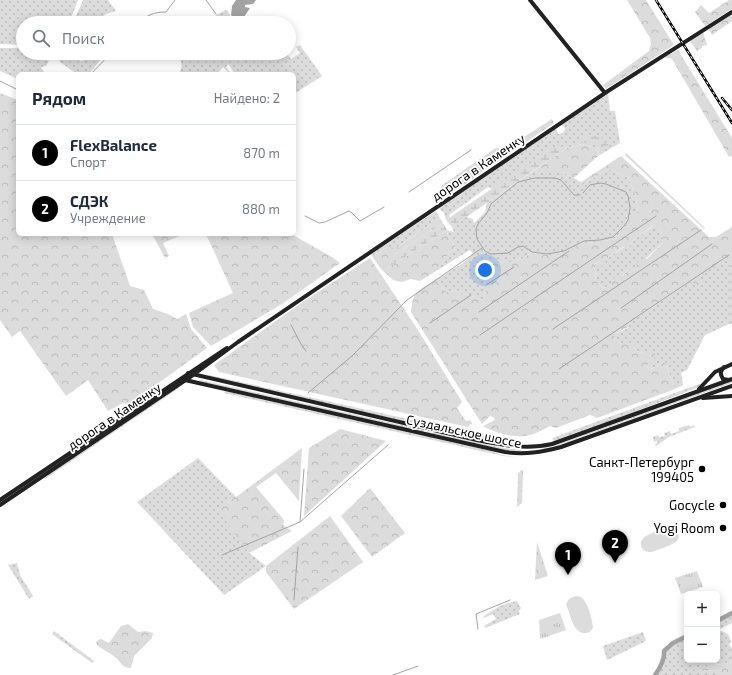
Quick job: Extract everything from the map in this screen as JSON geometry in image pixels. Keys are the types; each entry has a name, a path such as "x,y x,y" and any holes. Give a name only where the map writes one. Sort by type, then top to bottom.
{"main road":[{"path":"530,0 605,93"},
{"name":"дорога в Каменку","path":"0,505 188,376 220,352 238,342 605,93 732,12"},
{"path":"698,391 714,372 732,364"},
{"path":"725,367 720,371 720,374 723,378 731,380"},
{"name":"дорога в Каменку","path":"0,500 188,376"},
{"name":"Суздальское шоссе","path":"188,376 477,440 522,447 538,447 552,444 731,380"},
{"name":"Суздальское шоссе","path":"188,376 490,448 521,454 534,454 561,447 732,386"},
{"path":"698,398 732,396"}],"green space":[{"path":"0,0 78,0 72,16 16,16 16,45 0,44"},
{"path":"83,0 108,0 116,11 103,16 76,16"},
{"path":"627,0 646,0 674,45 606,89 603,85 649,51 651,44 650,38"},
{"path":"729,0 732,0 732,9 705,26 695,12 701,5 709,13"},
{"path":"226,10 230,16 215,16"},
{"path":"732,13 732,21 712,35 708,28"},
{"path":"703,32 707,45 702,46 702,48 697,51 690,41"},
{"path":"300,45 322,76 296,93 296,72 234,72 228,64 226,67 230,72 223,67 219,72 180,72 180,60 296,60 296,56 300,53 296,47"},
{"path":"0,48 16,48 16,60 49,61 46,66 41,67 44,72 16,72 16,78 0,71"},
{"path":"678,50 732,138 732,156 729,157 672,59 665,57"},
{"path":"60,60 100,60 91,72 74,72 60,62"},
{"path":"0,93 16,99 16,236 113,236 130,286 144,290 153,309 177,319 186,314 191,329 207,348 128,405 123,403 108,411 88,380 66,396 20,331 12,337 0,320"},
{"path":"608,94 610,111 615,111 620,143 598,156 599,149 582,144 565,149 567,147 491,189 488,187 449,215 450,217 446,220 444,213 439,208 556,128 558,134 563,132 565,128 561,125"},
{"path":"552,119 554,123 443,199 441,186 497,147 502,151"},
{"path":"592,134 595,136 599,135 608,143 608,146 596,146 591,143 575,142 576,139"},
{"path":"582,144 599,149 598,156 574,178 562,172 532,172 565,149"},
{"path":"567,146 565,149 452,227 446,220 553,147"},
{"path":"626,153 705,228 704,229 625,155"},
{"path":"621,156 709,237 716,237 732,227 732,265 724,259 700,276 702,283 697,287 691,281 629,323 628,327 614,334 614,339 622,344 629,342 634,345 636,351 646,354 655,352 654,361 646,365 649,370 665,362 675,389 597,418 590,415 556,428 550,426 530,435 512,436 493,431 483,426 495,420 493,417 490,416 482,424 411,312 413,299 421,288 437,279 446,292 455,290 482,300 486,292 484,276 479,275 477,271 485,268 490,272 493,271 492,263 495,260 514,262 531,253 550,255 562,253 583,243 601,242 615,238 638,212 636,197 628,177 608,169 582,185 581,182","holes":["652,226 661,230 663,242 647,259 639,259 635,269 628,270 622,276 615,277 611,281 612,285 603,288 596,281 593,265 596,263 602,267 605,266 606,259 623,247 629,247 635,239"]},
{"path":"608,169 628,177 636,197 638,212 645,213 615,238 601,242 583,243 562,253 550,255 531,253 514,262 495,260 493,271 484,276 486,291 482,300 455,290 446,292 437,279 463,263 473,254 470,250 436,271 449,253 455,249 447,234 447,230 454,232 452,227 466,217 473,219 474,223 485,212 487,203 532,172 562,172 581,182 582,185"},
{"path":"436,211 440,218 396,248 386,248 372,256 371,254"},
{"path":"440,218 443,223 397,253 386,264 388,268 447,230 447,234 455,249 449,253 436,271 420,281 411,279 402,282 393,280 381,269 372,256 386,248 396,248"},
{"path":"443,223 447,230 388,268 385,264 397,253"},
{"path":"653,226 661,230 663,242 635,269 628,270 612,285 603,288 596,281 593,265 606,259 624,247 629,247 635,239"},
{"path":"153,236 179,236 163,243 169,256 165,258"},
{"path":"207,236 295,236 340,263 282,304 211,346 193,327 189,313 233,293"},
{"path":"370,258 418,330 462,402 457,408 466,421 470,420 472,423 468,427 219,372 214,365 304,301"},
{"path":"725,258 732,265 732,324 705,335 687,370 681,373 683,385 675,389 665,362 649,370 646,365 646,354 636,351 634,345 622,344 614,339 614,334 628,328 629,323 691,281 697,286 702,283 699,276"},
{"path":"208,376 499,439 498,441 492,441 239,384"},
{"path":"201,380 521,451 503,450 199,381"},
{"path":"732,381 732,383 542,450 542,449"},
{"path":"702,383 699,387 613,420 554,441 552,438"},
{"path":"179,388 45,479 51,473"},
{"path":"225,391 520,458 503,456 224,393"},
{"path":"689,425 690,427 694,425 695,427 669,437 656,446 655,444 658,443 657,441 654,442 653,437 658,435 659,437 665,436 664,433 670,431 671,434 679,431 679,428"},
{"path":"340,429 386,441 304,516 309,448"},
{"path":"302,448 299,501 276,473 256,487 284,520 283,525 292,531 249,553 218,510"},
{"path":"198,458 236,497 227,502 249,553 266,566 224,595 137,502"},
{"path":"521,470 523,470 522,503 517,507 518,474"},
{"path":"370,488 405,533 372,557 341,516"},
{"path":"330,516 363,562 294,609 266,572 266,566"},
{"path":"670,527 679,534 677,541 652,552 643,550 641,545 645,537 654,532"},
{"path":"537,542 548,576 535,580"},
{"path":"17,563 20,575 33,596 29,599 8,565"},
{"path":"697,571 703,587 690,591 684,591 684,593 681,594 675,578"},
{"path":"575,596 583,599 589,611 593,628 588,633 581,632 575,627 566,604 569,599"},
{"path":"517,601 521,608 519,611 520,614 485,628 484,626 496,619 493,614 484,618 483,617 499,607"},
{"path":"560,613 566,630 540,639 539,620"},
{"path":"732,613 732,623 720,629 720,619"},
{"path":"128,624 138,632 146,631 153,633 152,638 134,656 131,668 124,666 115,657 98,646 96,643 101,639 109,643 121,626"},
{"path":"54,631 94,661 92,663 52,634"},
{"path":"720,631 728,634 731,641 729,645 732,648 732,660 730,663 693,668 694,670 721,671 718,675 657,675 664,651 673,643 684,638 684,663 720,663"},
{"path":"643,632 646,641 607,660 603,646"},
{"path":"732,660 732,675 718,675 720,671 693,670 692,668 730,663"}],"shaded area":[{"path":"236,0 256,0 253,4 245,5 245,7 250,8 245,16 232,16 232,6"}],"waterway":[{"path":"148,16 151,14 166,12 175,0"},
{"path":"206,0 216,14"},
{"path":"93,72 104,60"},
{"path":"0,81 16,89"},
{"path":"409,192 471,150"},
{"path":"580,195 574,195 561,180 555,178 535,178 518,182 491,204 487,213 478,224 476,229 477,239 485,251 491,254 508,253 518,247 523,246 532,252 547,254 564,251 584,241 613,237 628,220 630,208 626,192 600,183 590,185 583,193"},
{"path":"305,216 319,223 325,222 349,211 360,221 384,207"},
{"path":"480,335 656,216"},
{"path":"553,329 701,230"},
{"path":"621,308 712,244"},
{"path":"308,393 352,356 407,300 482,248"},
{"path":"479,312 569,251"},
{"path":"559,369 729,255"},
{"path":"486,285 514,267"},
{"path":"430,323 471,295"},
{"path":"291,325 306,351"},
{"path":"222,555 300,522 388,445"},
{"path":"300,522 304,469"},
{"path":"294,600 298,547"},
{"path":"478,629 476,614 510,600"},
{"path":"720,619 732,613"},
{"path":"655,675 663,661 664,651 673,643 684,638"},
{"path":"393,675 418,666"}],"railway":[{"path":"656,0 732,123"},
{"path":"722,98 732,110"}],"place":[{"name":"Санкт-Петербург 199405","path":"702,469"},
{"name":"Gocycle","path":"723,505"},
{"name":"Yogi Room","path":"723,528"},
{"name":"СДЭК","path":"615,563"},
{"name":"FlexBalance","path":"568,575"}]}
